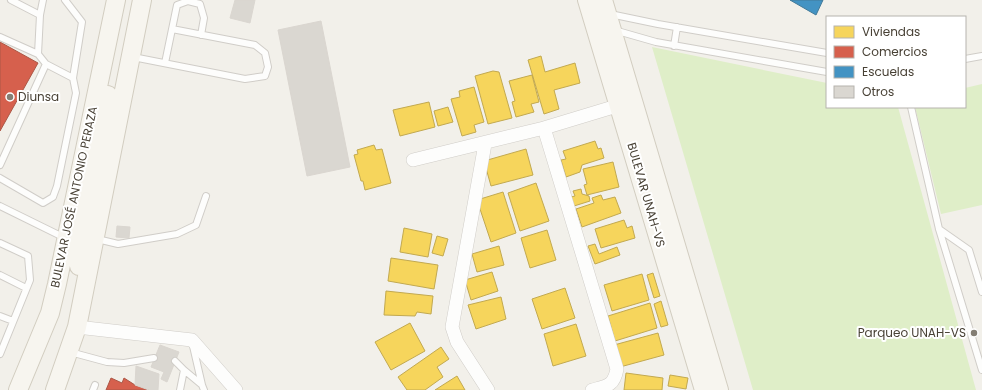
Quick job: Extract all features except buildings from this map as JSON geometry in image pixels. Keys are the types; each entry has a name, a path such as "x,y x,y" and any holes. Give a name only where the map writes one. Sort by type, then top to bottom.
{"main road":[{"name":"BULEVAR JOSÉ ANTONIO PERAZA","path":"18,390 50,313 116,0"},
{"path":"83,297 78,255 126,0"},
{"path":"55,390 77,327 91,249 95,238 142,0"},
{"name":"BULEVAR UNAH-VS","path":"587,0 620,105 660,216"},
{"name":"BULEVAR UNAH-VS","path":"607,14 660,216 697,340 719,390"},
{"path":"57,284 78,255"},
{"name":"BULEVAR UNAH-VS","path":"697,340 704,390"}],"street":[{"path":"413,160 485,144 620,105"},
{"path":"544,128 616,369 615,378 610,384 592,390"},
{"path":"485,144 452,327 457,342 488,390"},
{"path":"77,327 192,340 236,390"}],"lane":[{"path":"11,0 40,15"},
{"path":"38,54 40,15 43,0"},
{"path":"0,178 43,203 53,197 76,101 73,78 82,22 65,0"},
{"path":"165,63 176,5 188,0 200,4 204,18 201,35"},
{"path":"607,14 826,53"},
{"path":"607,14 656,42 826,72"},
{"path":"674,46 677,27"},
{"path":"132,56 245,79 264,76 268,67 265,53 255,45 172,29"},
{"path":"0,36 38,54 46,64 73,78"},
{"path":"966,60 982,56"},
{"path":"0,165 46,64"},
{"path":"911,108 939,229 982,370"},
{"path":"95,238 118,244 177,234 196,225 206,196"},
{"path":"0,206 65,238"},
{"path":"939,229 969,250 982,292"},
{"path":"0,243 28,256 30,280 0,354"},
{"path":"0,275 26,288"},
{"path":"0,316 13,321"},
{"path":"192,340 203,388"},
{"path":"69,352 108,362 124,363 154,358"},
{"path":"175,361 203,388"},
{"path":"180,390 184,370"}],"green space":[{"path":"652,47 826,83 826,108 898,108 976,390 753,390"},
{"path":"982,84 982,205 941,214 915,108 966,108 966,88"}],"place":[{"name":"Diunsa","path":"10,97"},
{"name":"Parqueo UNAH-VS","path":"974,333"}]}
